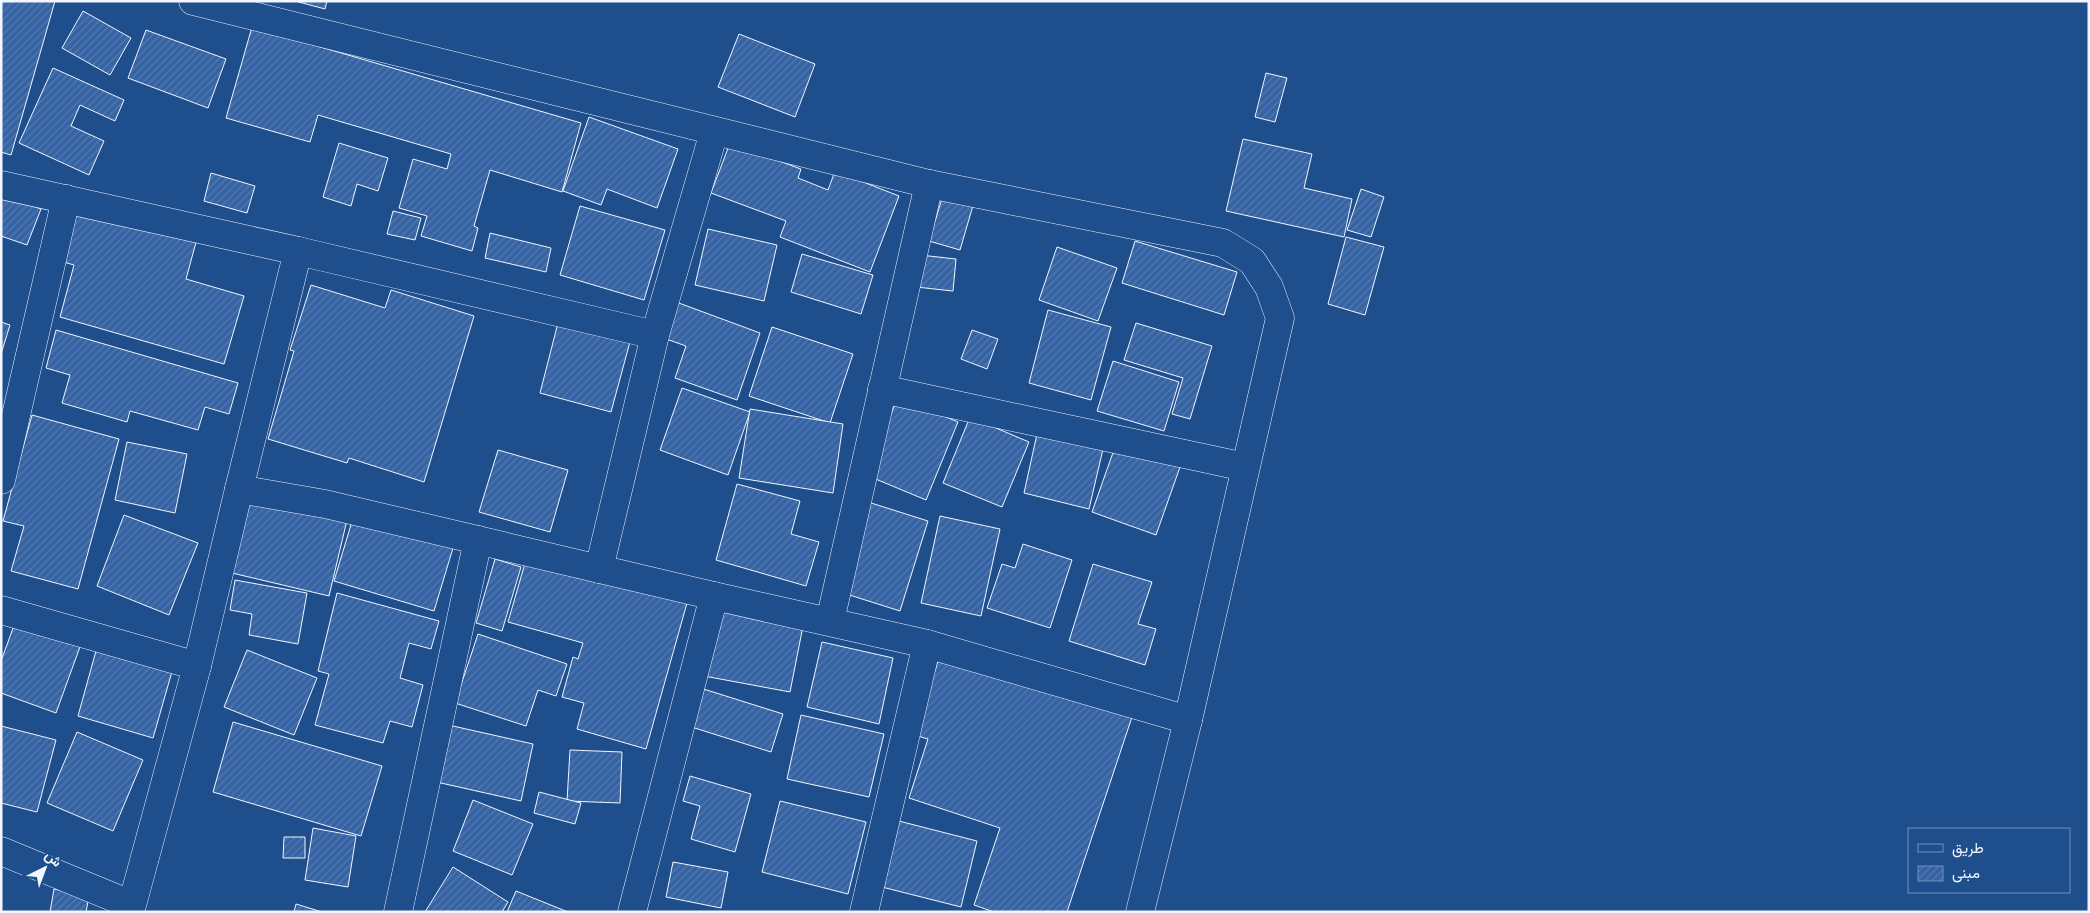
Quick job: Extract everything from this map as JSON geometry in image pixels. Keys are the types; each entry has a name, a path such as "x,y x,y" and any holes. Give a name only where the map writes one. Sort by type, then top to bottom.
{"street":[{"path":"192,1 929,184 1223,243 1252,261 1270,287 1280,318 1188,720 1140,912"},
{"path":"599,569 655,335 714,132"},
{"path":"830,621 929,184"},
{"path":"1,185 298,251 655,335"},
{"path":"1,480 66,199"},
{"path":"1,851 138,908 298,251"},
{"path":"882,389 1245,467"},
{"path":"239,489 325,504 926,644 1188,720"},
{"path":"398,912 478,540"},
{"path":"632,912 714,596"},
{"path":"1,610 197,666"},
{"path":"864,912 926,644"}],"building":[{"path":"1,1 55,1 11,155 1,152"},
{"path":"295,1 327,1 325,9"},
{"path":"83,11 131,38 110,75 62,48"},
{"path":"252,27 581,123 562,192 490,170 474,226 478,228 472,251 421,236 427,216 399,208 413,159 447,169 451,154 318,115 310,142 226,118"},
{"path":"146,30 226,59 208,108 128,78"},
{"path":"739,34 815,64 795,117 718,87"},
{"path":"53,68 124,100 115,121 80,105 71,126 104,141 89,175 19,143"},
{"path":"1266,73 1287,78 1275,122 1255,117"},
{"path":"589,117 678,149 657,208 607,189 601,205 563,191"},
{"path":"1243,139 1312,154 1304,188 1352,199 1344,237 1226,211"},
{"path":"339,143 388,158 378,191 357,184 351,206 323,197"},
{"path":"730,143 801,169 798,178 828,190 835,171 899,196 870,272 780,237 786,221 711,193"},
{"path":"211,173 255,186 247,213 204,201"},
{"path":"1361,189 1384,197 1371,237 1347,230"},
{"path":"944,192 974,202 960,250 929,241"},
{"path":"1,194 41,209 27,245 1,236"},
{"path":"77,200 198,235 186,279 244,296 224,364 60,317 74,265 60,261"},
{"path":"580,206 665,230 644,300 560,275"},
{"path":"393,211 421,218 415,240 387,234"},
{"path":"708,229 777,245 764,301 695,285"},
{"path":"490,233 551,248 546,272 485,258"},
{"path":"1346,237 1384,247 1365,315 1328,304"},
{"path":"1135,241 1237,272 1224,315 1122,283"},
{"path":"1057,247 1117,268 1098,321 1039,300"},
{"path":"802,254 873,275 861,314 791,292"},
{"path":"920,255 956,259 953,291 916,287"},
{"path":"311,285 385,308 391,290 474,316 424,482 349,458 347,463 268,439 294,351 290,350"},
{"path":"668,299 760,333 737,400 675,378 686,346 655,335"},
{"path":"1048,310 1111,327 1091,400 1029,383"},
{"path":"559,319 631,338 611,412 540,393"},
{"path":"1,322 10,325 1,354"},
{"path":"1136,323 1212,346 1190,419 1172,414 1183,378 1124,360"},
{"path":"772,327 853,354 830,423 749,396"},
{"path":"56,330 238,383 229,414 205,407 198,430 130,411 127,422 62,403 70,375 46,368"},
{"path":"972,330 998,339 987,369 961,359"},
{"path":"1113,361 1179,382 1164,431 1097,411"},
{"path":"682,388 750,412 728,475 660,450"},
{"path":"898,397 958,422 926,500 866,475"},
{"path":"750,409 843,424 833,493 739,478"},
{"path":"32,415 119,439 78,589 11,571 24,526 3,521"},
{"path":"970,417 1029,442 1002,507 943,483"},
{"path":"1037,434 1103,449 1089,509 1024,493"},
{"path":"127,442 187,454 175,513 115,500"},
{"path":"1116,444 1180,467 1156,535 1092,512"},
{"path":"498,450 568,470 550,532 479,512"},
{"path":"737,484 800,501 791,534 819,542 806,586 716,560"},
{"path":"249,498 347,520 329,596 232,573"},
{"path":"868,502 928,521 900,611 840,592"},
{"path":"124,515 198,543 169,615 97,586"},
{"path":"940,516 1000,529 981,616 921,603"},
{"path":"353,518 453,548 434,611 334,581"},
{"path":"1023,544 1072,560 1050,628 987,608 1002,564 1015,568"},
{"path":"495,559 521,567 502,631 476,623"},
{"path":"525,563 578,578 580,572 687,603 646,749 577,729 584,703 562,697 573,657 578,659 583,643 508,622"},
{"path":"1093,564 1152,582 1138,624 1156,629 1145,665 1069,641"},
{"path":"235,580 307,593 298,644 249,635 252,614 230,610"},
{"path":"337,593 439,621 431,649 409,643 400,678 423,685 412,727 390,721 383,743 315,725 329,674 318,671"},
{"path":"717,610 803,626 790,692 704,676"},
{"path":"16,620 81,644 56,713 1,693 1,661"},
{"path":"478,634 567,664 556,696 538,690 526,726 455,703"},
{"path":"99,640 175,661 153,738 78,716"},
{"path":"822,642 893,658 879,724 807,707"},
{"path":"247,650 317,678 294,735 224,707"},
{"path":"940,655 1134,711 1067,912 994,912 974,905 1000,828 909,798 928,739 914,735"},
{"path":"694,686 783,714 771,752 682,724"},
{"path":"801,715 884,734 869,797 787,779"},
{"path":"233,722 382,766 361,836 213,792"},
{"path":"444,724 533,744 521,801 432,781"},
{"path":"1,726 56,740 37,812 1,803"},
{"path":"77,732 143,760 113,831 47,803"},
{"path":"570,750 622,752 620,803 567,801"},
{"path":"690,776 751,794 735,852 691,839 700,806 683,801"},
{"path":"539,792 581,803 575,824 534,813"},
{"path":"473,800 533,824 512,875 453,851"},
{"path":"780,801 866,822 848,894 762,872"},
{"path":"891,819 977,841 961,907 874,885"},
{"path":"313,828 356,836 348,887 305,880"},
{"path":"284,837 305,837 305,858 283,858"},
{"path":"673,862 728,872 721,908 666,897"},
{"path":"453,867 508,902 502,912 425,912"},
{"path":"54,889 89,896 86,912 50,912"},
{"path":"516,891 568,912 507,912"},
{"path":"296,904 322,912 294,912"}]}
